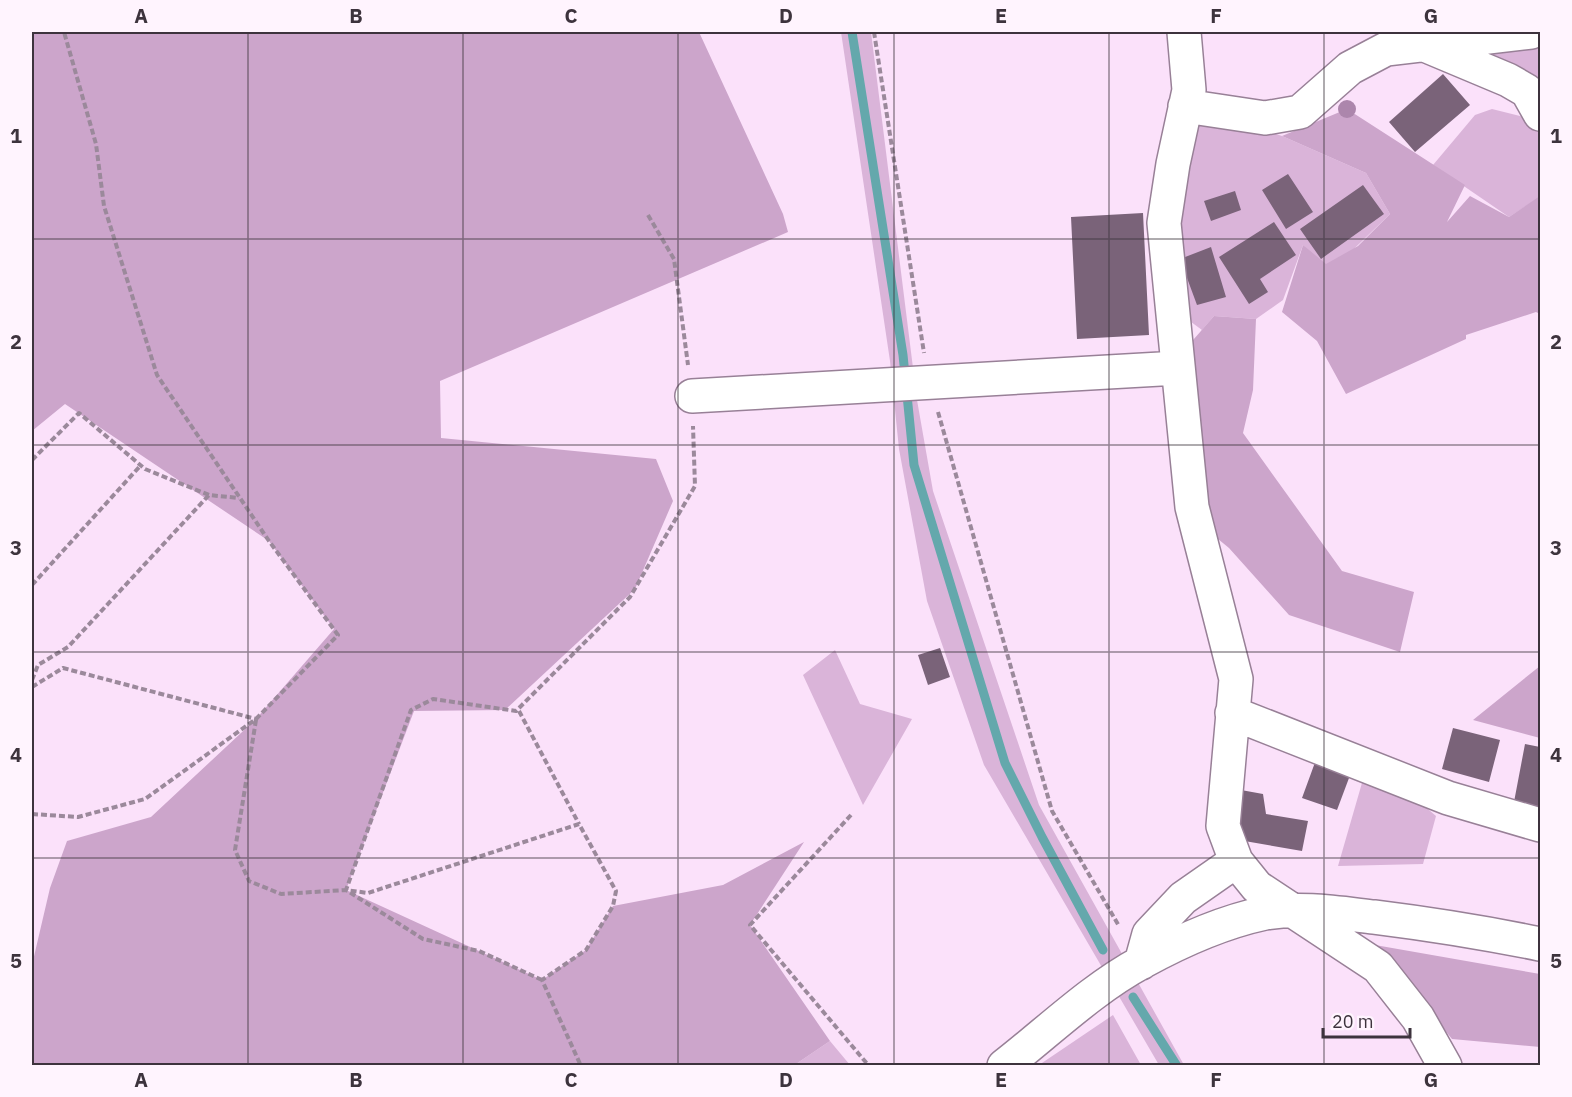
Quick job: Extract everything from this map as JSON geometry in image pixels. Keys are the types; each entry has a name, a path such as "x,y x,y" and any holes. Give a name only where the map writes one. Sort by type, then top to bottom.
{"street":[{"path":"1184,32 1189,90 1164,223 1192,507 1236,679 1223,826 1236,861 1257,887 1378,967 1418,1018 1445,1065"},
{"path":"1185,106 1264,118 1300,112 1350,68 1386,49 1419,41 1532,32"},
{"path":"1419,41 1508,80 1536,95"},
{"path":"692,396 1178,368"},
{"path":"1232,713 1448,798 1540,825"},
{"path":"1141,963 1149,934 1183,898 1236,861"},
{"path":"1004,1065 1090,998 1141,963 1204,932 1264,914 1292,910 1420,922 1540,945"}],"path":[{"path":"32,814 78,817 145,800 256,719 338,635 240,498 157,375 104,206 96,144 64,32"},
{"path":"874,32 929,383 1052,811 1141,963"},
{"path":"346,890 411,710 433,699 516,711 630,597 695,486 692,396 674,259 648,215"},
{"path":"32,460 79,413 141,465 209,495 240,498"},
{"path":"32,585 141,465"},
{"path":"32,680 38,665 68,647 209,495"},
{"path":"32,687 63,668 256,719"},
{"path":"519,711 616,891 613,906 586,950 542,980"},
{"path":"256,719 235,850 249,881 281,894 346,890 369,893 579,824"},
{"path":"851,815 750,926 869,1065"},
{"path":"346,890 423,939 479,951 542,980 581,1065"}],"shaded area":[{"path":"32,32 699,32 783,214 788,232 440,381 441,438 656,459 673,501 635,589 505,710 414,711 346,890 542,980 586,950 613,906 723,885 804,842 750,925 830,1041 793,1066 32,1065 32,965 50,888 67,841 151,817 256,719 334,629 269,541 65,404 32,431"},
{"path":"841,32 871,32 917,400 933,491 1039,805 1184,1065 1159,1065 984,765 927,601 899,449 890,361"},
{"path":"1540,32 1540,112 1458,42"},
{"path":"1199,108 1282,136 1366,173 1390,214 1328,274 1303,245 1283,300 1256,319 1214,316 1202,330 1183,316 1174,218"},
{"path":"1347,109 1465,185 1447,222 1470,196 1509,217 1540,196 1540,314 1536,312 1466,335 1466,339 1346,394 1317,341 1282,312 1303,245 1326,264 1358,246 1390,214 1366,173 1282,136"},
{"path":"1492,109 1540,121 1540,197 1509,217 1433,165 1475,115"},
{"path":"1214,316 1256,319 1253,390 1243,433 1342,571 1414,592 1400,652 1289,615 1229,548 1212,534 1187,347"},
{"path":"835,650 860,704 912,719 863,805 803,675"},
{"path":"1540,666 1540,738 1473,720 1535,670"},
{"path":"1366,769 1401,786 1436,816 1423,864 1338,866"},
{"path":"1375,945 1540,974 1540,1047 1452,1039"},
{"path":"1113,1015 1141,1065 1039,1065"},
{"path":"830,1041 850,1065 793,1066"}],"building":[{"path":"1443,74 1470,105 1415,152 1389,122"},
{"path":"1288,174 1313,212 1286,229 1262,190"},
{"path":"1363,185 1384,214 1321,259 1300,229"},
{"path":"1235,191 1241,210 1211,221 1204,201"},
{"path":"1143,213 1149,335 1077,339 1071,217"},
{"path":"1274,222 1296,255 1260,279 1268,292 1249,304 1219,257"},
{"path":"1211,247 1226,297 1197,305 1180,259"},
{"path":"940,648 950,677 928,685 918,655"},
{"path":"1453,728 1500,740 1489,782 1442,769"},
{"path":"1525,744 1540,747 1540,807 1514,802"},
{"path":"1317,757 1352,770 1337,810 1302,798"},
{"path":"1241,790 1263,794 1266,814 1308,821 1302,851 1233,839"}],"waterway":[{"path":"852,32 903,355 914,465 1005,763 1103,950"},
{"path":"1133,997 1177,1066"}]}
